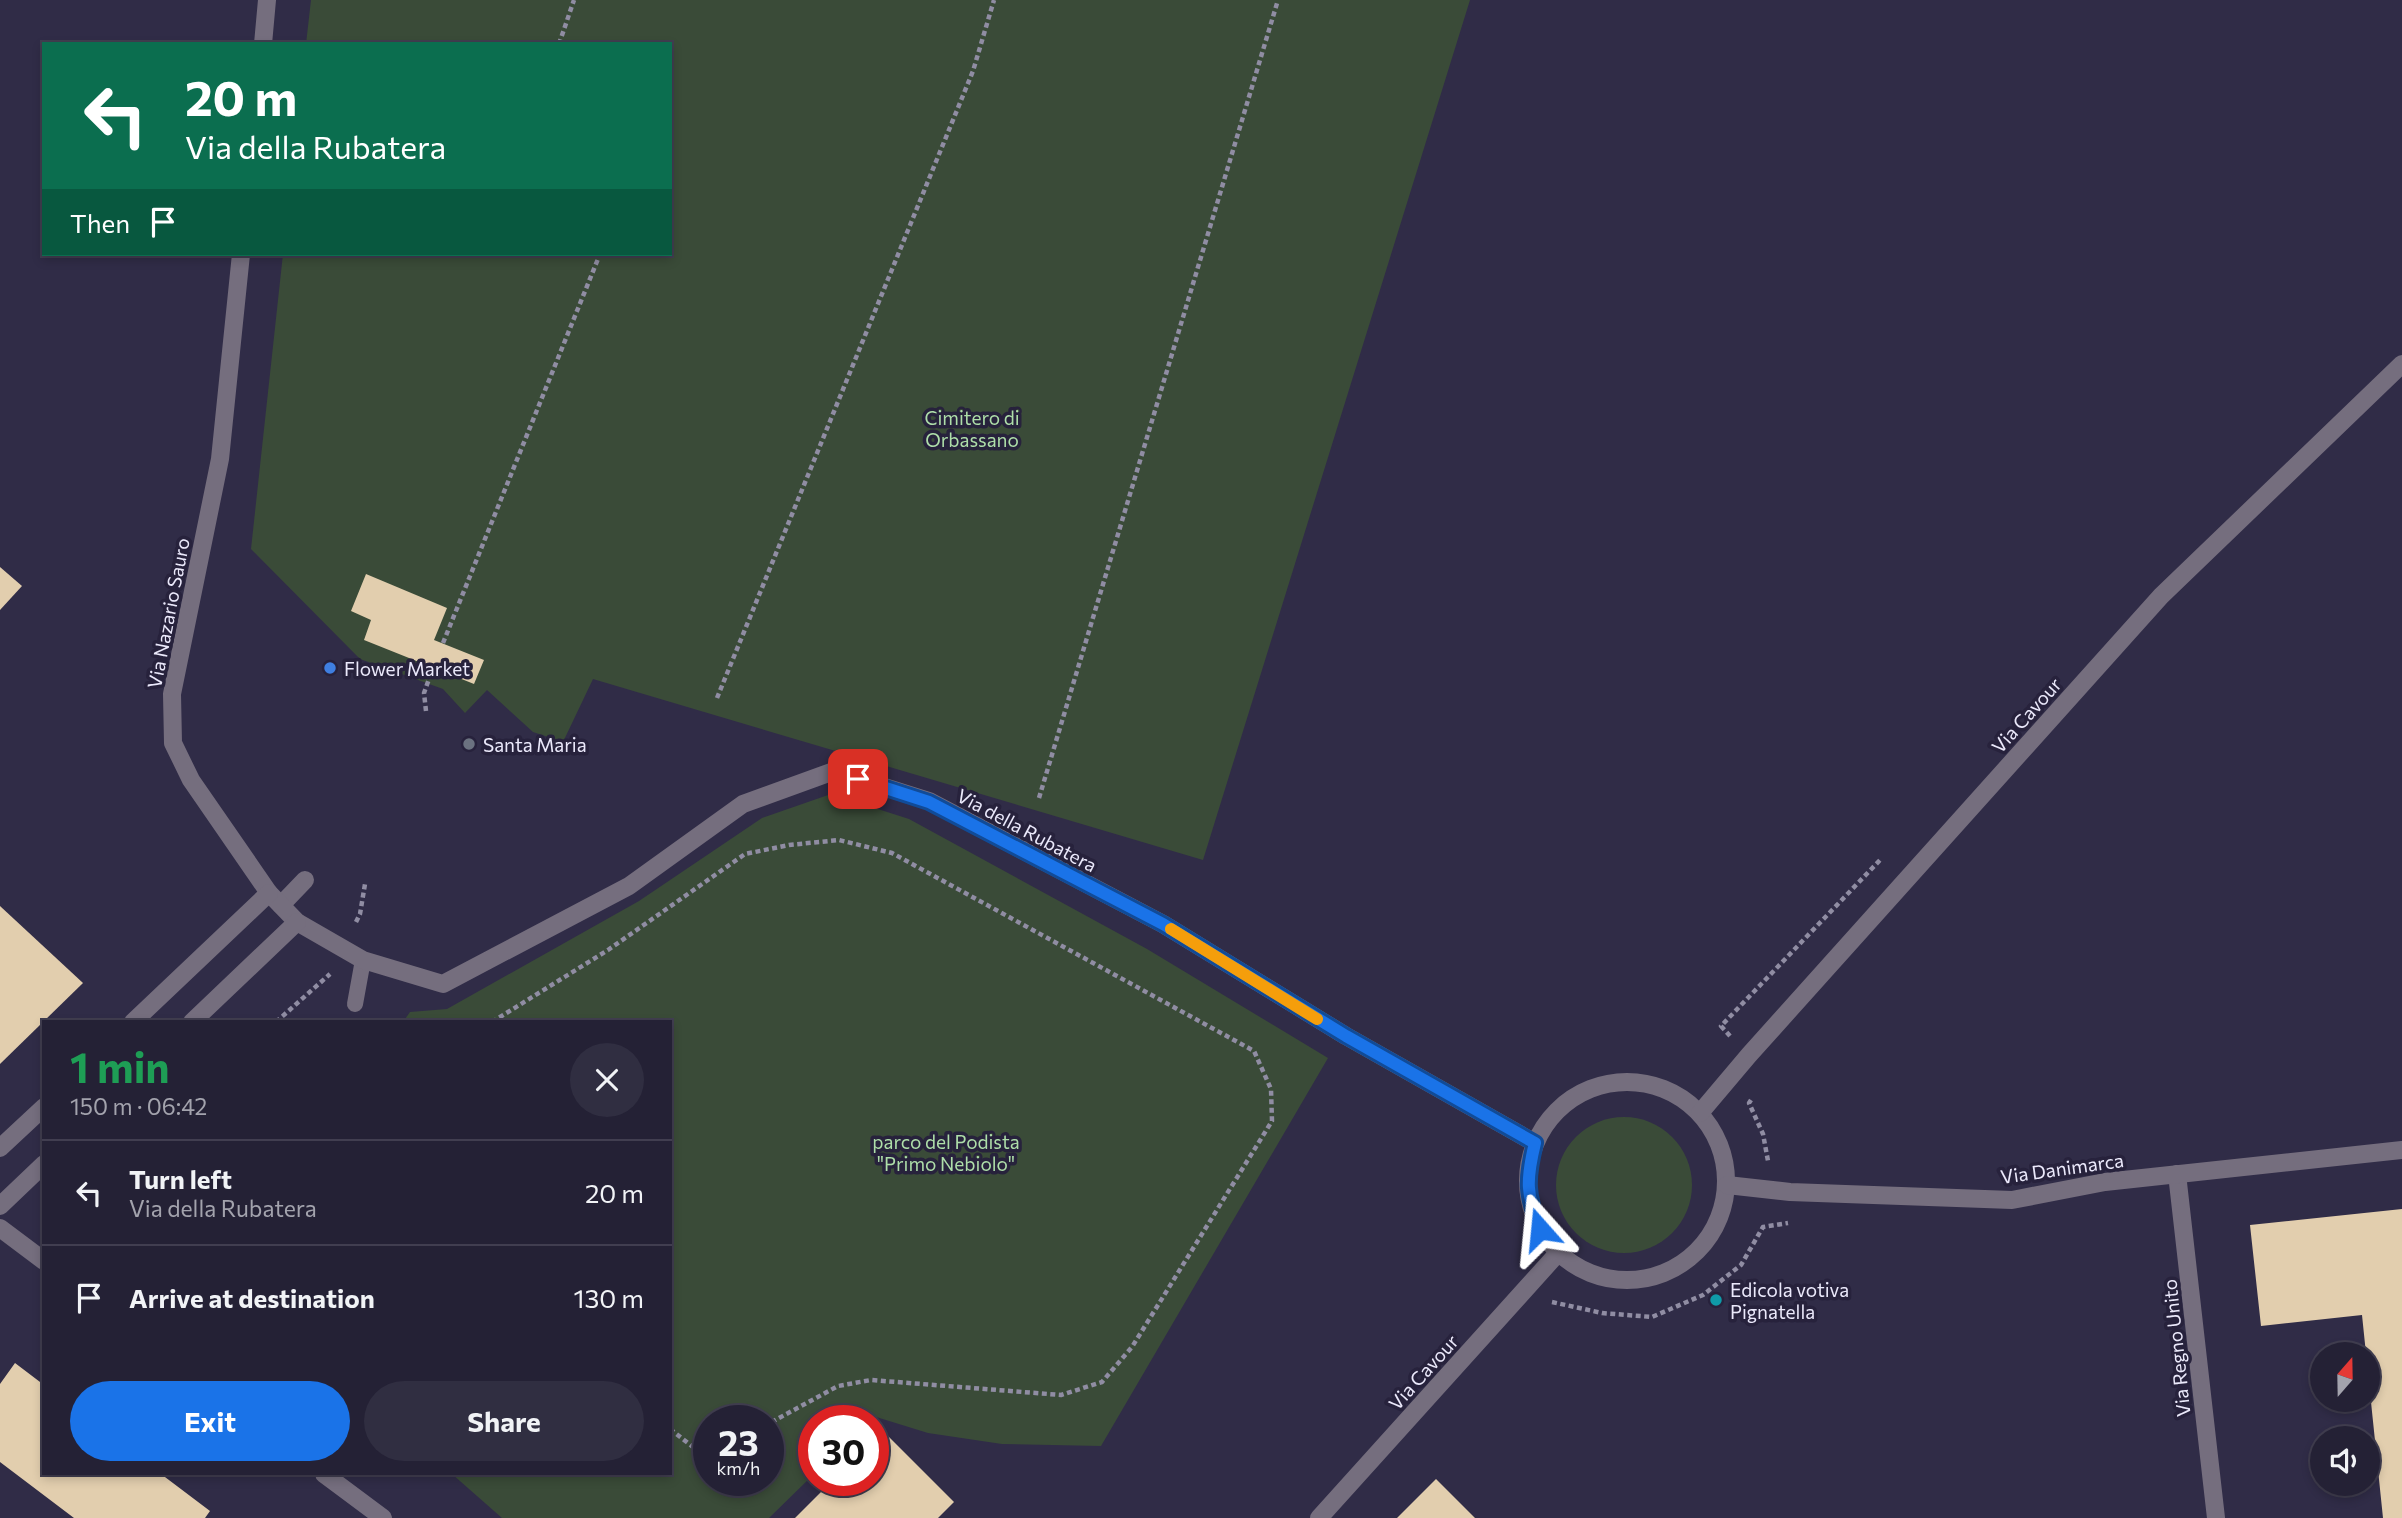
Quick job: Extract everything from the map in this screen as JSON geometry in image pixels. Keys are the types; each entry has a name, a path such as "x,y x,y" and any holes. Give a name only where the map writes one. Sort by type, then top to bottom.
{"street":[{"path":"263,42 267,0"},
{"name":"Via Nazario Sauro","path":"241,256 220,459 172,694 173,743 191,780 275,899"},
{"name":"Via Cavour","path":"1700,1114 1748,1055 2161,596 2402,364"},
{"name":"Via della Rubatera","path":"275,899 298,922 363,960 443,984 629,887 743,804 834,771 929,802 1163,924 1346,1036 1535,1143"},
{"path":"135,1020 275,899 305,880"},
{"path":"194,1020 298,922"},
{"path":"1609,1083 1642,1083 1673,1093 1700,1114 1715,1134 1724,1158 1727,1185 1720,1216 1704,1244 1679,1266 1649,1278 1617,1280 1585,1272 1558,1253 1540,1229 1529,1202 1528,1172 1535,1143 1552,1115 1578,1094 1609,1083"},
{"path":"0,1148 42,1109"},
{"name":"Via Danimarca","path":"1727,1185 1790,1192 2012,1200 2105,1182 2402,1150"},
{"path":"0,1206 42,1166"},
{"name":"Via Regno Unito","path":"2177,1174 2216,1518"},
{"path":"0,1228 42,1260"},
{"name":"Via Cavour","path":"1319,1518 1558,1253"},
{"path":"325,1475 383,1518"}],"lane":[{"path":"355,1004 363,960"}],"path":[{"path":"560,42 574,0"},
{"path":"717,698 973,71 994,0"},
{"path":"1039,798 1278,0"},
{"path":"443,643 599,256"},
{"path":"426,711 424,693 433,668"},
{"path":"495,1020 608,950 745,854 789,845 839,840 892,853 1254,1051 1271,1089 1272,1121 1132,1347 1102,1382 1061,1395 871,1380 838,1387 784,1416"},
{"path":"1551,1301 1602,1313 1652,1317 1703,1295 1741,1265 1763,1227 1789,1223 1790,1164 1768,1163 1762,1134 1749,1103 1755,1095"},
{"path":"672,1431 693,1447"}],"green space":[{"name":"Cimitero di Orbassano","path":"311,0 1470,0 1203,860 593,679 563,742 533,732 487,690 465,713 443,689 360,659 251,549 283,256 672,256 672,42 306,42"},
{"name":"parco del Podista \"Primo Nebiolo\"","path":"831,794 909,819 1147,949 1328,1058 1101,1446 1002,1444 928,1433 889,1421 889,1405 798,1405 798,1490 769,1518 502,1518 453,1475 672,1475 672,1020 404,1020 410,1012 447,1009 639,901 762,818"},
{"path":"1624,1117 1650,1122 1672,1137 1687,1159 1692,1185 1687,1211 1672,1233 1650,1248 1624,1253 1598,1248 1576,1233 1561,1211 1556,1185 1561,1159 1576,1137 1598,1122"}],"building":[{"path":"0,567 22,586 0,610"},
{"path":"366,574 447,608 434,640 484,660 474,684 364,640 371,620 351,611"},
{"path":"0,906 83,983 42,1020 0,1064"},
{"path":"2402,1209 2402,1518 2383,1518 2380,1426 2373,1426 2372,1412 2380,1412 2380,1342 2365,1342 2362,1315 2261,1326 2250,1225"},
{"path":"15,1363 42,1383 42,1475 162,1475 210,1511 205,1518 74,1518 0,1462 0,1384"},
{"path":"889,1437 954,1502 938,1518 795,1518 817,1496 889,1496"},
{"path":"1436,1479 1475,1518 1397,1518"}],"slow traffic":[{"path":"1171,929 1317,1019"}],"place":[{"name":"Flower Market","path":"330,668"},
{"name":"Santa Maria","path":"469,744"},
{"name":"Edicola votiva Pignatella","path":"1716,1300"}],"route":[{"path":"858,779 929,802 1163,924 1346,1036 1535,1143 1528,1172 1529,1202 1540,1229"}]}
